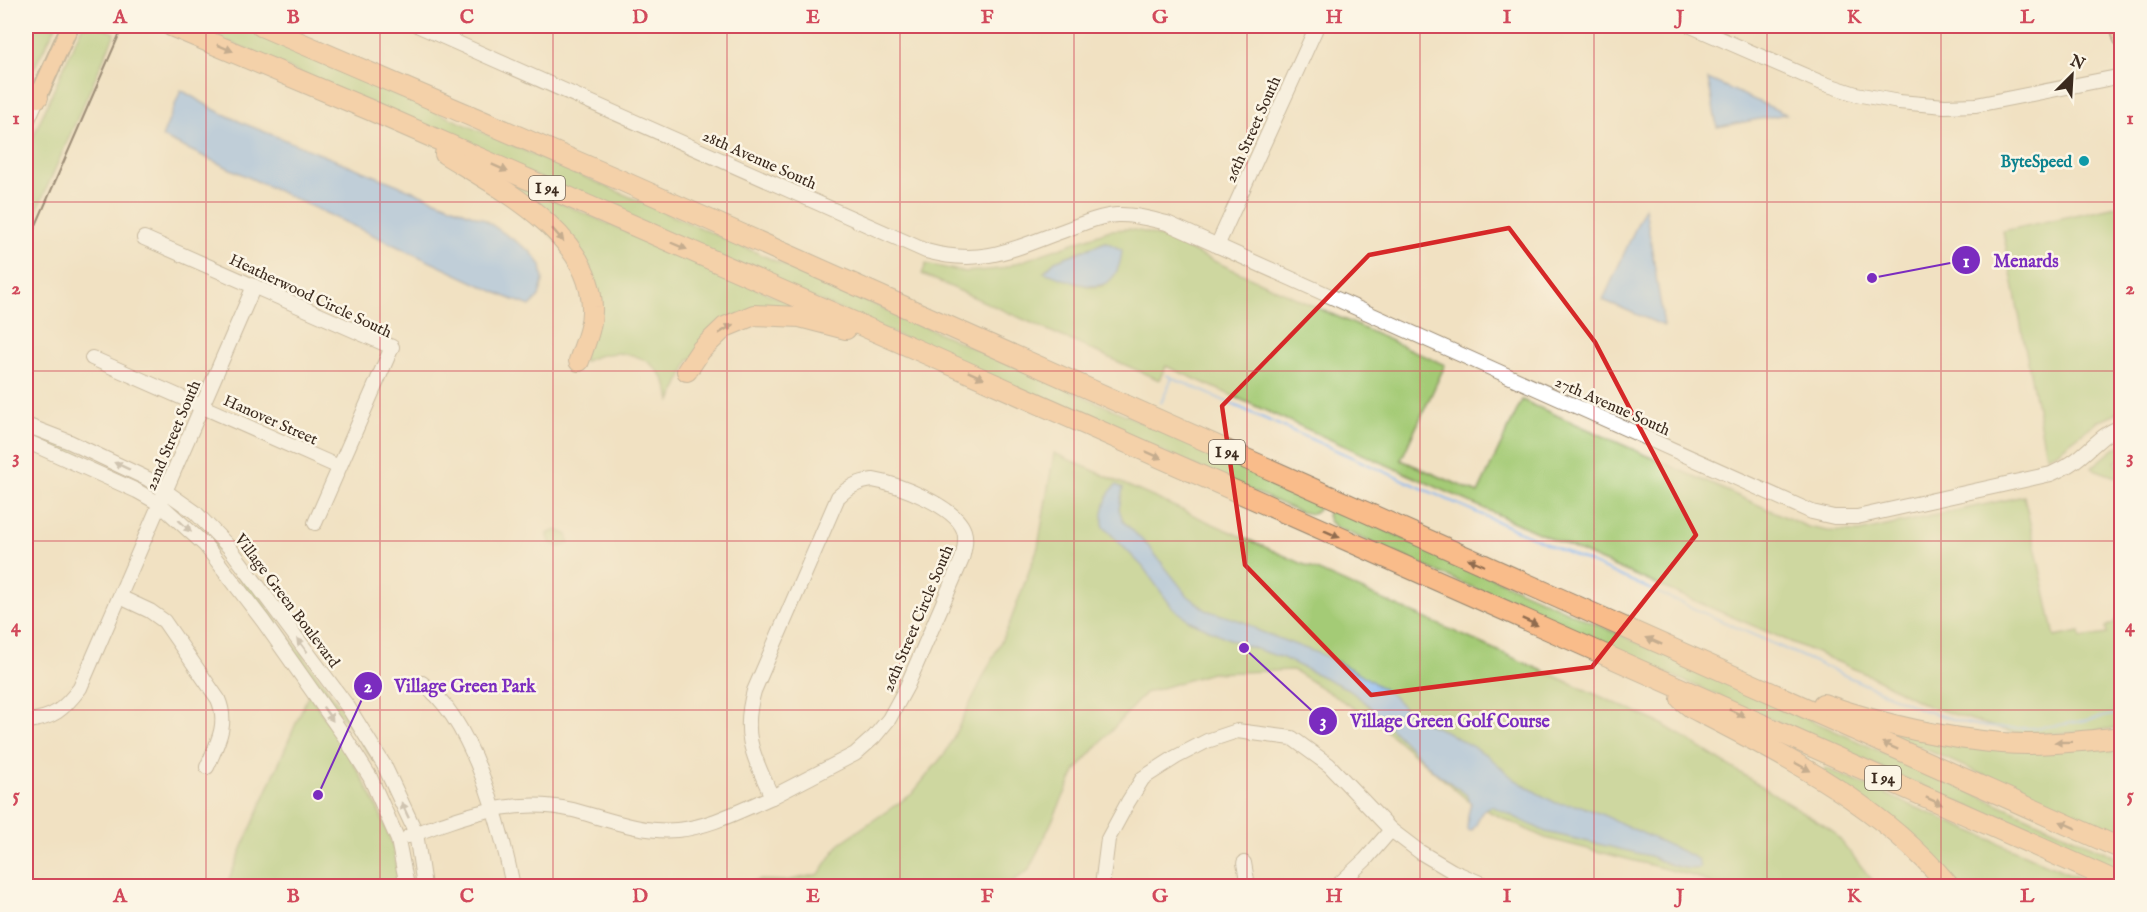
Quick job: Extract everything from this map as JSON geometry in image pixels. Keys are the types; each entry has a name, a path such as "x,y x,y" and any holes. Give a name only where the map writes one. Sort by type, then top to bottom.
{"highway":[{"name":"I 94","path":"171,26 370,110 922,352 2121,884"},
{"name":"I 94","path":"261,26 620,180 2121,849"},
{"path":"370,110 517,198 556,231 585,270 592,306 590,331 579,360"},
{"path":"687,371 701,350 725,327 754,315 801,317 922,352"},
{"path":"1688,656 1860,717 1928,733 2004,743 2077,742 2121,737"},
{"path":"1645,673 1692,708 1814,773 1855,801 1893,830 1949,886"}],"main road":[{"path":"32,94 70,26"},
{"path":"2119,26 2121,38"}],"street":[{"name":"28th Avenue South","path":"419,26 926,251 962,257 999,254 1095,219"},
{"name":"26th Street South","path":"1217,246 1317,26"},
{"path":"1691,26 1822,83 1856,94 1899,102 1945,106 1976,105 2121,76"},
{"path":"26,124 32,94"},
{"name":"27th Avenue South","path":"1095,219 1117,215 1138,216 1167,223 1812,512 1834,517 1857,516 2051,474 2083,455 2098,439 2121,427"},
{"name":"Heatherwood Circle South","path":"144,238 392,346 315,523"},
{"name":"22nd Street South","path":"26,721 48,718 66,705 80,688 254,286"},
{"name":"Hanover Street","path":"92,358 339,467"},
{"name":"Village Green Boulevard","path":"26,425 132,470 166,490 195,512 229,547 348,707 384,765 416,833 424,886"},
{"path":"26,441 137,491 160,504 205,545 263,621 370,777 398,840 407,886"},
{"name":"26th Street Circle South","path":"398,840 493,808 522,805 572,810 630,826 676,830 704,825 772,797 855,754 874,737 898,705 962,559 966,542 964,531 958,519 946,508 887,482 873,480 849,486 838,497 753,691 749,706 748,728 751,750 772,797"},
{"path":"120,597 150,610 164,621 219,699 223,722 220,737 207,768"},
{"path":"422,683 437,695 454,718 482,774 504,843 513,886"},
{"path":"1102,886 1108,839 1143,778 1207,741 1237,731 1292,738 1329,765 1391,830 1420,852 1452,871 1487,886"},
{"path":"1337,886 1365,860 1391,830"},
{"path":"1244,863 1248,886"}],"highlighted area":[{"path":"1509,228 1595,342 1696,535 1592,667 1371,695 1245,565 1222,406 1369,255"}],"green space":[{"path":"26,26 56,26 27,81 26,80"},
{"path":"82,26 97,26 115,33 26,235 26,153"},
{"path":"193,26 241,26 1310,496 1317,502 1318,510 1313,514 1300,512"},
{"path":"483,169 808,311 765,308 689,360 671,401 667,385 660,373 650,363 638,357 611,354 597,356 583,362 592,275"},
{"path":"2121,205 2121,411 2098,421 2057,452 2046,456 2003,231"},
{"path":"1129,229 1171,241 1445,365 1401,460 1478,493 1522,400 1808,527 1828,531 1859,532 2024,496 2055,637 2080,632 2081,638 2107,634 2106,627 2114,623 2121,612 2121,727 2087,732 2038,734 2011,732 1927,706 1873,677 1597,559 1166,366 1159,380 922,274 926,264 965,272 1000,269 1110,230","holes":["1105,242 1121,250 1116,270 1102,286 1091,287 1044,272 1055,261"]},
{"path":"26,431 54,441 123,473 78,458 26,435"},
{"path":"2121,445 2121,458 2115,462 2121,470 2121,479 2091,468 2114,449"},
{"path":"1054,453 1662,724 1833,831 1877,886 1715,886 1697,877 1545,838 1471,803 1375,721 1293,670 1211,673 1145,693 1076,770 1029,870 1006,886 732,886 760,880 785,881 819,874 840,843 912,794 946,752 1009,625 1038,547"},
{"path":"1332,508 1341,510 2121,859 2121,874 1336,527 1329,521 1327,515"},
{"path":"199,528 233,560 360,734 374,761 224,558"},
{"path":"556,530 567,534 569,543 561,547 550,543 547,534"},
{"path":"309,693 366,786 385,825 392,845 399,886 226,886"},
{"path":"1895,731 2121,741 2121,836 1893,735"},
{"path":"1825,768 2098,886 1957,886 1824,772"}],"water":[{"path":"1708,79 1786,114 1717,127"},
{"path":"181,90 245,124 483,219 530,251 541,265 543,281 539,297 530,306 506,297 162,137"},
{"path":"1645,207 1664,326 1603,300"},
{"path":"1106,242 1122,250 1119,267 1112,278 1104,284 1082,285 1044,272 1055,261"},
{"path":"1116,485 1123,488 1119,509 1123,521 1150,548 1187,595 1206,610 1244,622 1259,631 1325,656 1359,673 1392,695 1414,718 1445,731 1487,755 1514,779 1539,794 1556,803 1581,806 1603,815 1692,856 1698,860 1700,868 1668,864 1650,856 1546,832 1492,806 1481,813 1471,831 1467,830 1471,803 1466,794 1434,771 1367,704 1348,689 1283,658 1238,643 1190,621 1172,607 1143,567 1104,527 1105,505 1109,493"}],"waterway":[{"path":"1166,375 1923,710 1970,724 2013,728 2068,724 2122,713"},
{"path":"1161,403 1172,378"}],"railway":[{"path":"26,248 123,26"}],"place":[{"name":"ByteSpeed","path":"2084,161"},
{"name":"Menards","path":"1872,278"},
{"name":"Village Green Golf Course","path":"1244,648"},
{"name":"Village Green Park","path":"318,795"}]}
